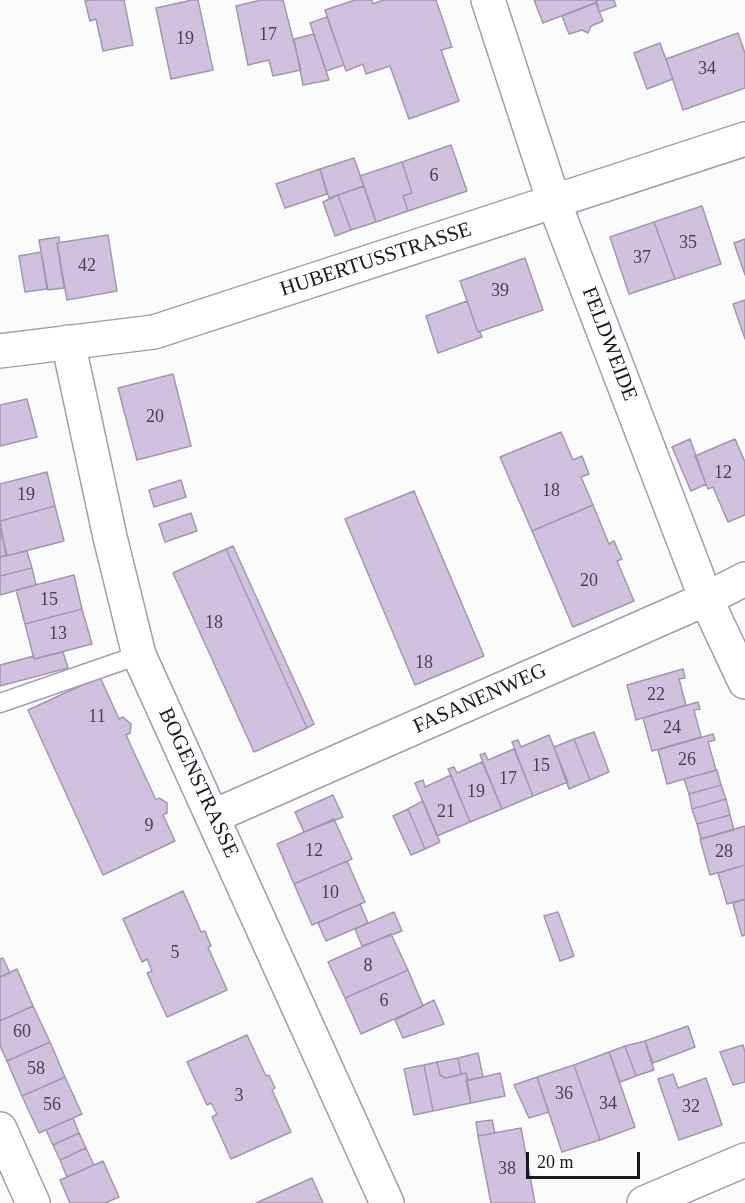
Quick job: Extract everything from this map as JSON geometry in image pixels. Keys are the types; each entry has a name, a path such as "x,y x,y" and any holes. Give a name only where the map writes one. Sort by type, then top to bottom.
{"street":[{"name":"FELDWEIDE","path":"488,0 554,202 706,599 745,682"},
{"name":"HUBERTUSSTRASSE","path":"0,351 154,332 745,139"},
{"name":"BOGENSTRASSE","path":"68,342 110,537 139,655 214,816 387,1203"},
{"name":"FASANENWEG","path":"214,816 706,599 745,579"},
{"path":"0,1128 33,1203"},
{"path":"644,1203 745,1160"}],"lane":[{"path":"0,703 139,655"}],"building":[{"path":"124,0 133,45 103,51 96,19 90,21 85,1"},
{"path":"198,0 213,70 171,79 156,8"},
{"path":"261,0 283,0 301,70 273,76 269,60 248,65 236,6"},
{"path":"355,0 372,0 373,4 383,0 436,0 452,47 441,50 459,101 409,119 390,66 366,74 363,64 346,71 325,10"},
{"path":"534,0 596,0 597,2 543,23"},
{"path":"596,0 614,0 616,6 599,12"},
{"path":"596,3 603,21 591,26 588,33 582,30 569,34 562,16"},
{"path":"327,17 344,65 326,71 310,23"},
{"path":"738,33 745,53 745,88 683,110 666,59"},
{"path":"314,34 329,80 303,85 294,39"},
{"path":"660,43 673,79 647,89 634,53"},
{"path":"451,145 467,191 408,211 403,196 412,193 402,162"},
{"path":"354,158 364,186 329,198 320,169"},
{"path":"402,162 412,193 403,196 408,211 376,222 360,176"},
{"path":"320,169 327,194 285,208 276,184"},
{"path":"364,186 376,222 351,230 338,195"},
{"path":"338,195 351,230 335,236 323,202"},
{"path":"702,206 721,264 675,279 654,222"},
{"path":"654,222 675,279 629,294 610,237"},
{"path":"108,235 117,291 67,300 57,243"},
{"path":"59,237 59,243 57,243 64,288 48,290 39,240"},
{"path":"745,239 745,275 734,243"},
{"path":"41,252 47,289 25,292 19,256"},
{"path":"525,258 543,310 478,332 460,281"},
{"path":"745,300 745,339 733,304"},
{"path":"467,301 482,337 438,353 426,316"},
{"path":"173,374 191,446 137,460 118,388"},
{"path":"27,399 37,437 0,446 0,405"},
{"path":"561,432 573,460 582,456 589,474 581,477 593,505 532,531 500,457"},
{"path":"690,439 706,484 691,491 672,447"},
{"path":"735,439 745,462 745,515 728,522 713,487 708,489 695,456"},
{"path":"47,472 55,506 0,521 0,484"},
{"path":"181,480 186,497 154,507 149,490"},
{"path":"414,491 484,656 415,685 345,519"},
{"path":"593,505 609,544 614,541 622,559 617,561 634,601 573,627 532,531"},
{"path":"55,506 64,541 6,556 0,521"},
{"path":"191,513 197,531 165,542 159,524"},
{"path":"0,529 7,555 0,557"},
{"path":"233,546 314,724 307,728 226,549"},
{"path":"226,549 307,728 254,752 173,573"},
{"path":"27,551 32,568 0,576 0,557"},
{"path":"32,568 36,585 0,595 0,576"},
{"path":"74,575 82,609 25,624 16,590"},
{"path":"82,609 92,644 34,659 25,624"},
{"path":"63,652 68,668 0,686 0,665 34,656 34,659"},
{"path":"683,669 685,678 679,679 686,705 636,720 627,685"},
{"path":"100,677 119,719 123,717 131,724 130,733 126,735 156,800 159,798 167,803 167,813 163,815 175,841 103,875 28,710"},
{"path":"698,702 700,709 694,710 701,737 652,751 643,718"},
{"path":"594,732 609,772 590,780 574,739"},
{"path":"713,734 715,740 708,742 716,770 667,784 658,750"},
{"path":"549,735 568,782 533,796 512,742 518,740 521,747"},
{"path":"574,739 590,780 569,789 554,747"},
{"path":"514,749 533,796 502,809 480,755 485,753 488,760"},
{"path":"482,762 502,809 470,822 448,769 454,767 457,773"},
{"path":"717,770 721,785 689,794 684,779"},
{"path":"451,775 470,822 437,836 415,783 423,780 425,787"},
{"path":"721,785 726,799 692,809 689,794"},
{"path":"333,795 343,817 304,832 295,812"},
{"path":"726,799 730,815 697,824 692,809"},
{"path":"423,801 440,842 425,849 408,809"},
{"path":"408,809 425,849 411,855 393,816"},
{"path":"730,815 734,830 701,839 697,824"},
{"path":"334,819 352,859 294,884 277,844"},
{"path":"745,826 745,865 710,875 700,839"},
{"path":"347,861 365,902 312,925 294,884"},
{"path":"745,865 745,899 727,904 718,873"},
{"path":"183,891 201,932 205,931 211,946 208,947 227,990 167,1017 147,973 152,971 147,959 142,962 123,919"},
{"path":"745,899 745,935 742,936 733,903"},
{"path":"360,904 368,923 326,941 318,923"},
{"path":"394,912 402,931 362,946 355,929"},
{"path":"558,912 574,956 560,961 544,916"},
{"path":"391,934 408,970 345,998 328,962"},
{"path":"3,958 10,973 0,977 0,959"},
{"path":"17,969 33,1006 0,1021 0,977"},
{"path":"408,970 423,1006 361,1034 345,998"},
{"path":"434,1000 444,1024 403,1038 395,1020"},
{"path":"33,1006 50,1042 7,1061 0,1046 0,1021"},
{"path":"688,1026 695,1047 653,1063 645,1041"},
{"path":"247,1035 266,1076 269,1075 275,1088 272,1090 291,1132 231,1159 212,1117 217,1114 211,1103 207,1105 187,1062"},
{"path":"645,1041 654,1070 636,1076 625,1046"},
{"path":"50,1042 65,1077 22,1096 7,1061"},
{"path":"743,1045 745,1082 733,1085 720,1052"},
{"path":"625,1046 636,1076 620,1082 609,1052"},
{"path":"609,1052 635,1127 600,1140 574,1065"},
{"path":"478,1053 483,1077 468,1080 466,1073 461,1074 458,1058"},
{"path":"458,1058 461,1074 446,1078 440,1075 437,1062"},
{"path":"437,1062 440,1075 446,1078 466,1073 471,1103 433,1111 424,1065"},
{"path":"424,1065 433,1111 414,1115 404,1069"},
{"path":"574,1065 600,1140 562,1152 537,1077"},
{"path":"500,1073 505,1096 471,1103 466,1081"},
{"path":"673,1074 678,1088 706,1078 722,1125 679,1140 658,1079"},
{"path":"65,1077 82,1114 39,1133 22,1096"},
{"path":"537,1077 549,1112 529,1118 514,1085"},
{"path":"73,1118 79,1133 53,1145 46,1130"},
{"path":"492,1120 495,1133 478,1136 476,1122"},
{"path":"521,1128 535,1203 491,1203 478,1136"},
{"path":"79,1133 86,1148 60,1160 53,1145"},
{"path":"86,1148 94,1165 67,1177 60,1160"},
{"path":"103,1161 119,1197 105,1203 70,1203 60,1180"},
{"path":"312,1178 323,1203 256,1203"}]}
